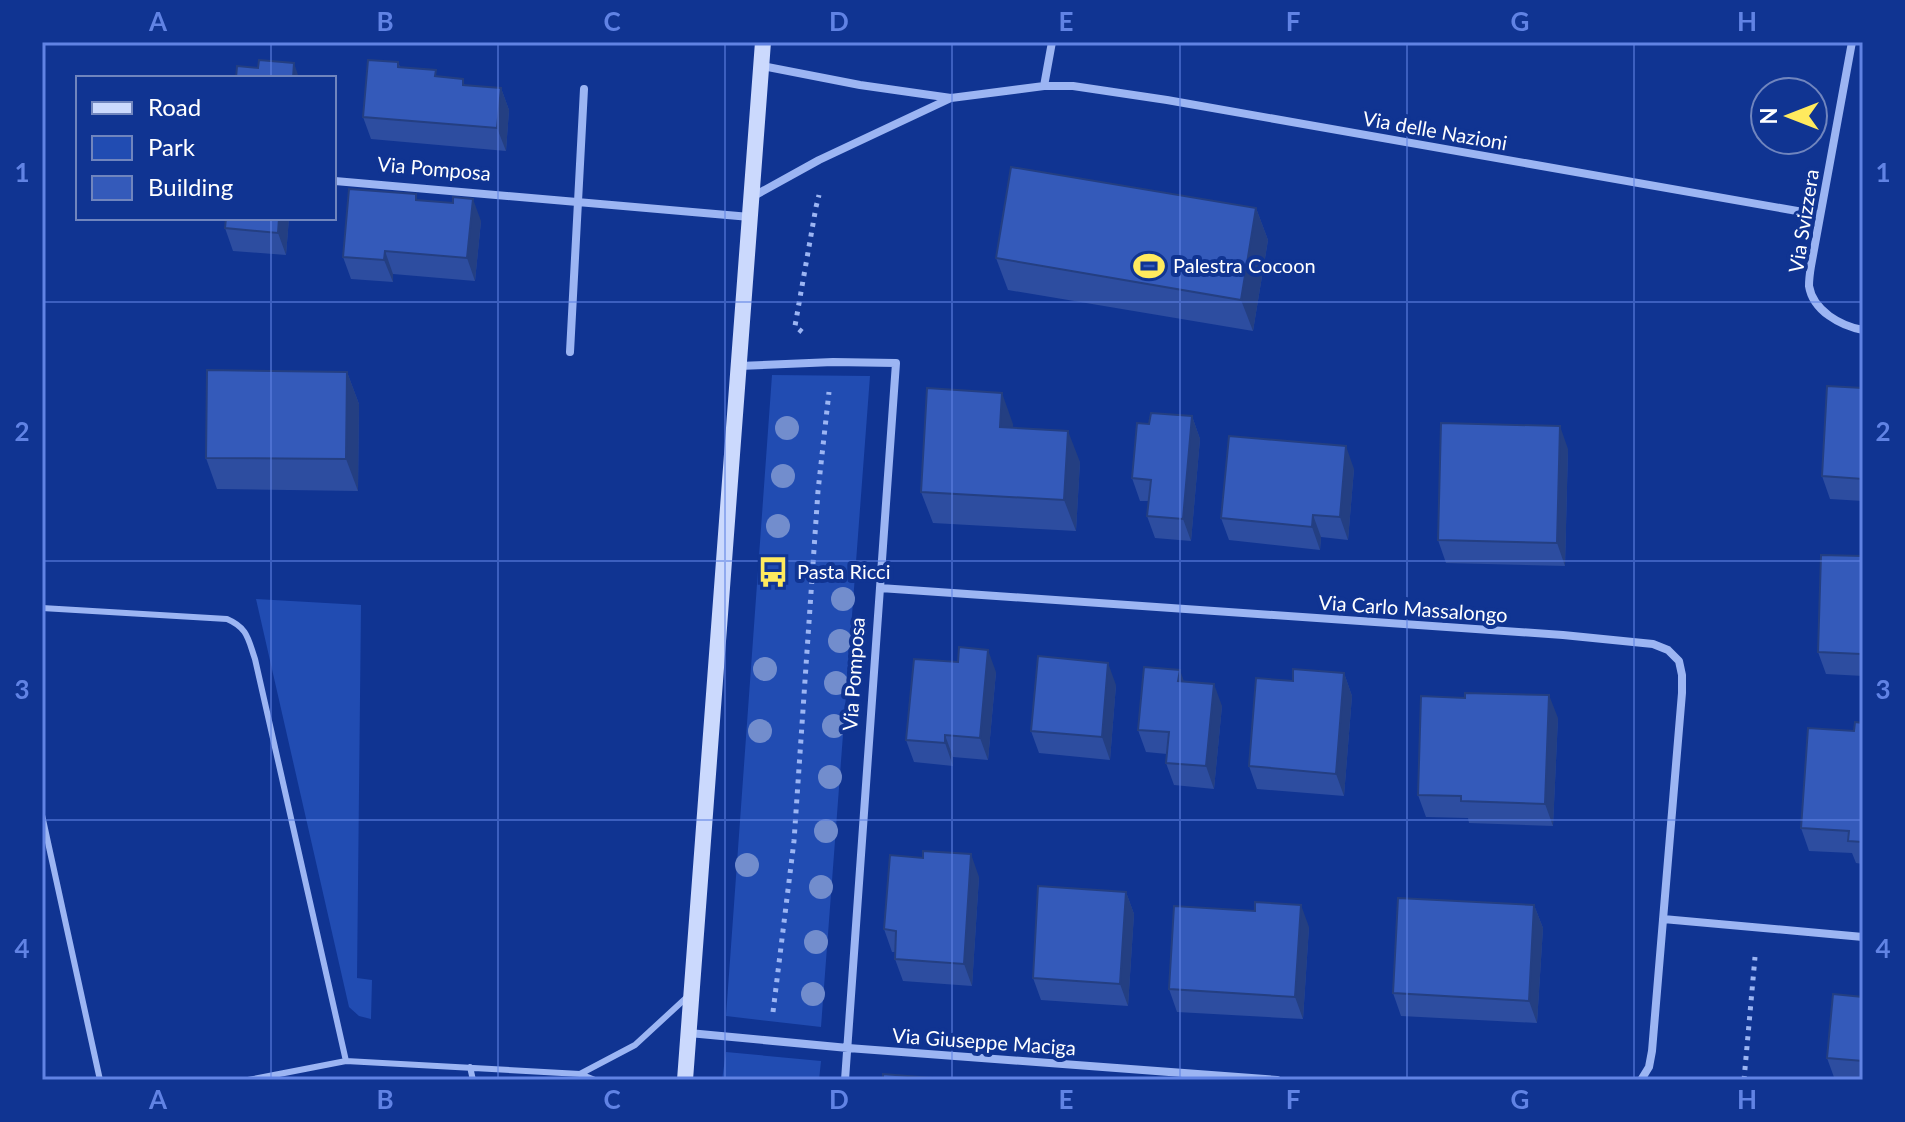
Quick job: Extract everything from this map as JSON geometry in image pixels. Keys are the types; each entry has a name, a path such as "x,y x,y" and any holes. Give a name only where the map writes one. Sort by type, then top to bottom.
{"main road":[{"path":"685,1080 763,42"}],"street":[{"path":"1044,86 1052,42"},
{"name":"Via Svizzera","path":"1852,42 1809,287 1817,304 1833,319 1863,330"},
{"name":"Via delle Nazioni","path":"762,66 951,98 1044,86 1073,86 1183,102 1820,215"},
{"path":"570,352 584,89"},
{"name":"Via delle Nazioni","path":"752,197 832,154 951,98"},
{"name":"Via Pomposa","path":"336,181 750,217"},
{"name":"Via Pomposa","path":"739,366 896,363 845,1080"},
{"name":"Via Carlo Massalongo","path":"880,588 1563,635 1653,644 1668,650 1679,661 1682,693 1663,919"},
{"path":"1641,1080 1649,1067 1652,1051 1663,919 1863,937"},
{"name":"Via Giuseppe Maciga","path":"688,1033 770,1042 1277,1080"}],"lane":[{"path":"42,608 227,619 240,625 247,635 346,1061"},
{"path":"42,815 100,1080"},
{"path":"580,1074 635,1045 692,993"},
{"path":"248,1080 346,1061 580,1074 595,1080"},
{"path":"470,1067 473,1080"}],"path":[{"path":"770,1042 794,841 818,491 833,362 795,326 816,207 832,154"},
{"path":"1744,1080 1757,927"}],"green space":[{"path":"772,375 870,376 821,1027 726,1016"},
{"path":"256,599 361,605 357,978 372,980 371,1019 359,1016 349,1007"},
{"path":"726,1052 821,1061 819,1080 722,1080"}],"building":[{"path":"259,60 294,63 293,76 236,76 237,66 258,68"},
{"path":"368,60 398,62 398,67 436,70 435,76 463,79 463,85 501,88 497,128 363,117"},
{"path":"1011,167 1256,208 1241,300 996,258"},
{"path":"349,189 416,194 416,200 453,203 453,197 473,199 467,258 385,251 384,260 343,257"},
{"path":"226,220 279,220 278,233 225,228"},
{"path":"207,370 347,372 346,459 206,458"},
{"path":"1827,386 1863,388 1863,479 1822,476"},
{"path":"927,388 1002,393 1000,427 1068,431 1064,500 921,492"},
{"path":"1151,413 1192,416 1183,519 1147,516 1151,480 1132,478 1137,423 1149,424"},
{"path":"1441,423 1560,426 1557,543 1438,540"},
{"path":"1229,436 1346,446 1340,517 1313,515 1312,527 1221,518"},
{"path":"1821,555 1863,556 1861,654 1818,652"},
{"path":"959,647 988,650 980,738 945,735 945,743 906,740 914,659 958,662"},
{"path":"1038,656 1108,663 1102,737 1031,731"},
{"path":"1144,667 1180,670 1178,681 1214,684 1206,766 1166,763 1169,732 1138,730"},
{"path":"1293,669 1344,673 1336,774 1249,766 1256,678 1293,681"},
{"path":"1465,693 1549,695 1545,804 1461,801 1461,796 1418,795 1421,696 1465,698"},
{"path":"1855,722 1863,723 1863,842 1848,841 1849,831 1801,828 1808,728 1854,731"},
{"path":"923,851 971,854 964,964 895,959 896,931 884,929 890,855 923,858"},
{"path":"1038,886 1126,892 1120,984 1033,978"},
{"path":"1398,898 1534,905 1529,1001 1393,993"},
{"path":"1255,902 1301,905 1295,997 1169,989 1174,906 1255,911"},
{"path":"1833,994 1863,997 1863,1061 1827,1058"},
{"path":"883,1074 957,1080 883,1080"}],"place":[{"name":"Palestra Cocoon","path":"1149,266"},
{"name":"Pasta Ricci","path":"773,572"}]}
